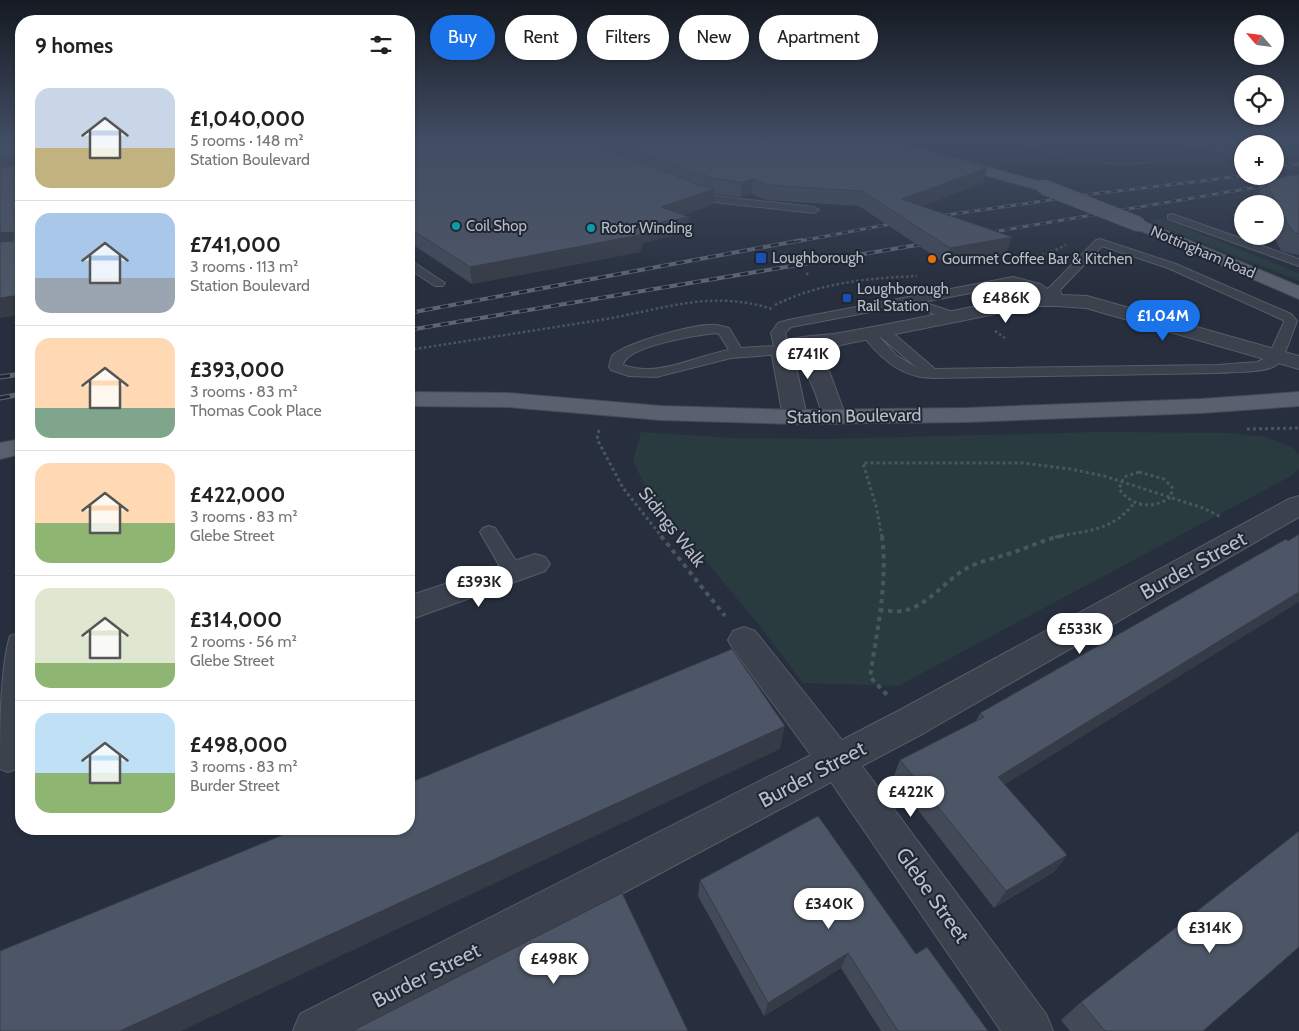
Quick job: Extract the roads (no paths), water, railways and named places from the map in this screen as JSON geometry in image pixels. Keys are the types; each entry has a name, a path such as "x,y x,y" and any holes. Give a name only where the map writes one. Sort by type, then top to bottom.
{"main road":[{"name":"Nottingham Road","path":"1049,189 1138,224 1299,293"},
{"name":"Station Boulevard","path":"415,399 507,400 661,413 795,417 967,414 1201,406 1299,399"},
{"path":"0,451 15,448"}],"street":[{"path":"795,417 782,350 795,345 833,340 1036,300 1087,302 1299,363"},
{"path":"833,340 818,351 814,362 834,416"},
{"name":"Burder Street","path":"318,1031 912,722 1299,505"},
{"path":"415,606 524,568"},
{"name":"Glebe Street","path":"744,640 837,761 1030,1031"},
{"path":"10,755 15,705"}],"lane":[{"path":"684,189 714,199 814,210"},
{"path":"1172,217 1234,235"},
{"path":"875,332 880,348 903,367 920,374 1217,368 1270,363 1291,319 1190,274 1100,242 1054,289 1057,300"},
{"path":"1259,245 1299,264"},
{"path":"415,268 439,283"},
{"path":"737,353 724,331 716,328 638,345 620,356 617,359 616,366 626,372 643,374 737,353 782,350 778,333 779,329 783,326 800,321 1013,281 1036,287 1057,300"},
{"path":"904,301 932,308 952,316"},
{"path":"489,532 524,568"}],"railway":[{"path":"933,217 1133,189"},
{"path":"981,234 1245,189"},
{"path":"795,242 901,222"},
{"path":"415,312 802,240"},
{"path":"415,329 929,243"},
{"path":"0,377 15,375"},
{"path":"0,398 15,395"}],"place":[{"name":"Coil Shop","path":"456,226"},
{"name":"Rotor Winding","path":"591,228"},
{"name":"Loughborough","path":"761,258"},
{"name":"Gourmet Coffee Bar & Kitchen","path":"932,259"},
{"name":"Loughborough Rail Station","path":"847,298"}]}
